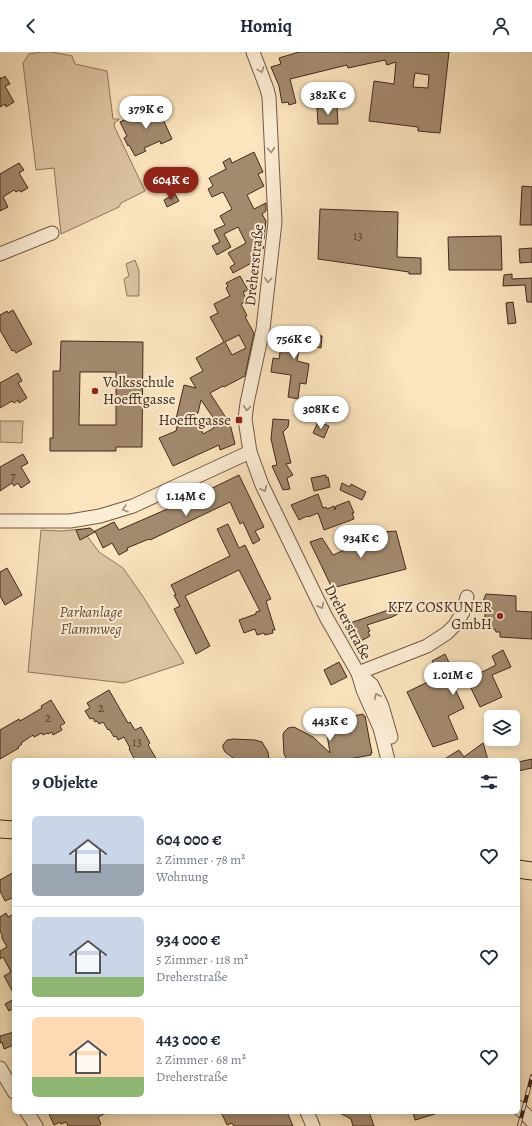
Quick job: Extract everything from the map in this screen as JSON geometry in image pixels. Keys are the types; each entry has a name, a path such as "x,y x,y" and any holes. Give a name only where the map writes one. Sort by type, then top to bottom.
{"main road":[{"path":"0,829 12,830"}],"street":[{"name":"Dreherstraße","path":"254,52 269,97 274,222 263,329 245,419 250,452 262,485 326,617 358,673 363,690 380,728 388,758"},
{"path":"0,254 52,233"},
{"path":"0,522 70,521 100,516 133,506 250,452"},
{"path":"358,673 427,646 444,636 455,625 463,612 467,597"},
{"name":"Dreherstraße","path":"358,673 372,685 382,706 396,758"},
{"path":"0,1068 12,1089"},
{"path":"520,1109 532,1121"},
{"path":"28,1114 36,1126"},
{"path":"308,1114 313,1126"}],"green space":[{"path":"51,52 72,56 75,64 107,71 113,119 119,119 115,122 114,126 145,191 121,203 119,207 61,234 54,168 36,170 23,63 29,54"},
{"path":"135,260 139,271 139,296 127,296 124,279 129,276 126,264"},
{"path":"0,421 23,421 22,443 0,442"},
{"name":"Parkanlage Flammweg","path":"82,529 99,552 123,568 144,598 184,663 124,683 28,672 41,530 61,531"}],"building":[{"path":"299,52 449,52 440,133 418,131 418,127 369,121 374,81 394,84 396,62 387,65 385,60 348,68 347,65 290,79 296,103 289,105 288,102 282,103 279,86 271,67 281,64 279,58","holes":["415,73 429,75 428,88 413,87"]},
{"path":"5,76 10,84 5,86 14,102 6,107 5,104 0,107 0,77 1,79"},
{"path":"159,104 164,114 161,115 172,139 161,144 160,141 144,148 146,151 135,156 124,138 127,136 120,122"},
{"path":"337,107 338,124 318,124 317,108"},
{"path":"254,152 263,172 258,174 264,186 247,195 254,209 266,203 266,211 262,214 266,221 264,239 260,241 264,248 254,253 257,260 233,273 230,267 235,264 228,253 246,243 238,227 224,234 231,247 217,255 212,246 220,242 214,230 225,225 220,216 232,209 223,192 212,197 208,189 213,186 209,178 226,169 223,162 230,158 232,163"},
{"path":"19,163 24,170 19,173 28,188 21,192 20,190 16,192 14,190 3,197 8,207 0,211 0,174"},
{"path":"522,186 532,187 532,225 520,225"},
{"path":"175,194 179,201 167,207 164,200"},
{"path":"320,209 398,212 397,257 421,258 421,274 409,274 409,272 318,259"},
{"path":"501,236 502,270 449,270 448,237"},
{"path":"532,248 532,262 520,263 519,249"},
{"path":"512,274 512,279 532,278 532,302 527,302 525,285 503,286 504,275"},
{"path":"240,276 248,290 243,292 247,301 241,304 247,316 245,317 254,333 245,376 210,393 226,418 228,416 235,444 220,450 219,445 173,466 159,438 176,431 179,419 176,419 184,385 196,388 190,378 203,371 196,358 224,342 210,317 218,313 214,304 230,296 226,288 228,286 226,283","holes":["239,335 246,348 232,355 225,342","201,400 217,423 214,425 214,428 203,434 195,415 198,413"]},
{"path":"513,302 516,323 508,324 506,303"},
{"path":"13,310 32,344 16,353 14,350 12,351 0,330 0,315 7,311 8,313"},
{"path":"283,333 322,336 321,348 300,344 297,361 309,364 306,384 300,383 298,399 288,397 291,375 271,372 273,358 279,359"},
{"path":"61,341 143,342 142,447 116,447 116,451 50,451 50,438 53,438 53,371 60,371","holes":["80,372 116,372 116,425 79,425"]},
{"path":"18,373 22,381 18,383 27,398 19,403 18,400 14,403 12,401 0,408 0,383"},
{"path":"273,419 289,420 288,427 283,432 291,463 286,464 293,475 287,478 290,489 283,490 272,466 277,465 271,439"},
{"path":"318,422 329,426 324,438 313,433"},
{"path":"23,454 28,463 21,467 30,482 21,488 18,483 14,486 12,483 0,491 0,467"},
{"path":"239,475 264,527 255,531 260,540 253,544 243,522 240,524 230,502 150,540 149,539 127,548 128,550 119,555 112,543 103,548 95,531 114,522 119,530 179,504 185,502 186,504 199,498 198,495"},
{"path":"326,475 326,478 328,477 330,487 314,491 311,478"},
{"path":"342,483 350,487 351,484 366,492 362,500 340,490"},
{"path":"318,494 323,508 326,507 327,509 334,506 335,510 336,506 349,501 354,513 352,513 354,519 324,530 318,513 299,520 291,505"},
{"path":"228,524 239,548 245,545 271,599 266,601 275,630 272,630 273,633 265,635 264,633 257,635 255,629 244,633 239,620 260,611 239,570 185,596 210,646 196,654 174,609 180,606 171,585 230,556 217,529"},
{"path":"90,528 95,532 80,540 76,530"},
{"path":"396,531 406,569 332,588 310,542 322,538 333,555 384,532"},
{"path":"7,568 22,595 5,605 0,596 0,572"},
{"name":"KFZ COSKUNER GmbH","path":"486,594 516,596 516,611 532,612 532,639 500,637 500,632 496,632 495,629 485,629 485,608 481,606"},
{"path":"409,603 411,607 392,617 367,625 370,631 368,632 370,636 359,642 350,623"},
{"path":"503,650 511,667 492,675 502,697 480,707 468,682 455,689 464,708 448,716 458,739 433,747 407,692 440,676 432,661 445,654 452,669 455,668 457,673 473,665 478,674 496,665 492,656"},
{"path":"339,662 347,677 331,685 324,670"},
{"path":"109,690 128,723 130,722 135,730 141,727 150,743 148,745 156,758 134,758 124,737 118,740 109,729 108,730 103,722 99,724 97,721 95,722 93,718 90,719 85,711 90,708 87,703"},
{"path":"51,700 65,723 60,726 62,730 53,735 52,732 43,735 42,733 34,737 33,735 21,743 22,744 18,747 19,748 0,759 0,730 19,719 20,721 42,708 41,706"},
{"path":"363,714 363,716 365,716 372,753 371,755 355,758 286,758 284,754 283,735 288,728 294,727 313,737 330,753 325,722"},
{"path":"227,740 255,740 262,742 268,752 269,758 233,758 225,752 223,748 223,745"},
{"path":"483,743 487,758 446,758 459,750 464,757"},
{"path":"532,759 532,768 520,771 520,762"},
{"path":"12,873 12,898 5,901 0,891 0,880"},
{"path":"6,913 8,917 12,915 12,990 4,976 11,972 3,957 0,959 0,951 7,947 0,931 0,917"},
{"path":"12,1000 12,1009 9,1011 5,1004"},
{"path":"12,1033 12,1046 4,1049 2,1042 0,1043 0,1036"},
{"path":"49,1114 104,1114 98,1117 101,1124 98,1126 68,1126 66,1122 61,1124 60,1122 54,1125"},
{"path":"222,1114 288,1114 293,1126 234,1126 232,1123 227,1125"},
{"path":"342,1114 370,1114 374,1126 353,1126 351,1119"},
{"path":"414,1114 435,1114 415,1120"}],"railway":[{"path":"519,1126 532,1076"}],"place":[{"name":"Volksschule Hoefftgasse","path":"95,391"},
{"name":"Hoefftgasse","path":"239,420"},
{"name":"KFZ COSKUNER GmbH","path":"500,616"}]}
